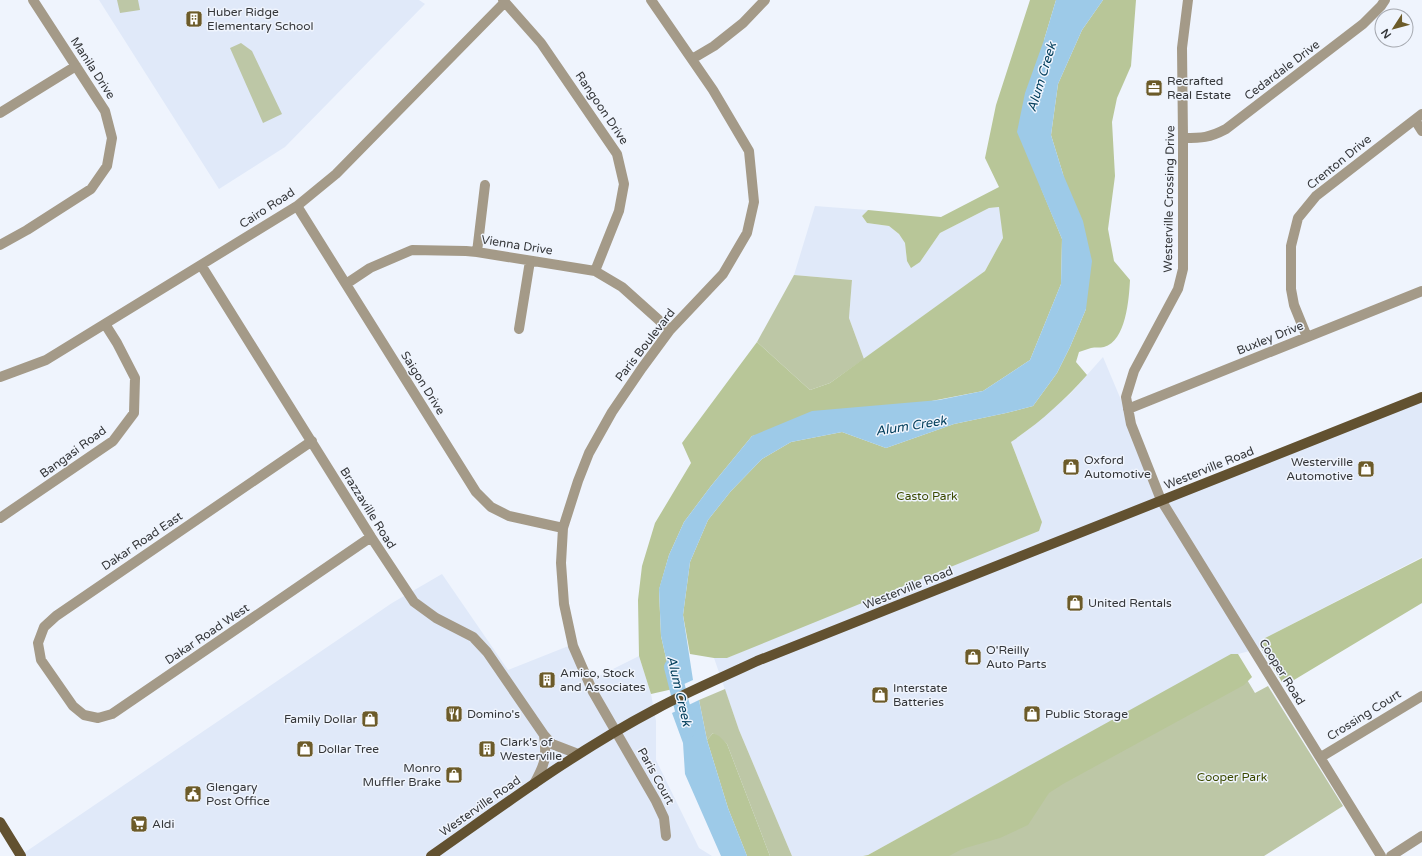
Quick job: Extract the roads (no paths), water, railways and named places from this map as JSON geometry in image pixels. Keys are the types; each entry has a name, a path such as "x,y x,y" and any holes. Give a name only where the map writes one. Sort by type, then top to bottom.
{"main road":[{"name":"Westerville Road","path":"431,856 578,754 656,708 757,661 1422,396"},
{"path":"0,822 21,856"}],"street":[{"name":"Manila Drive","path":"0,245 28,230 91,189 107,166 112,138 104,111 34,0"},
{"name":"Paris Boulevard","path":"616,732 593,692 573,646 564,604 561,563 563,528 578,481 589,453 612,412 670,330 723,274 747,233 754,202 749,151 713,90 651,0"},
{"path":"692,59 714,46 743,23 765,0"},
{"name":"Westerville Crossing Drive","path":"1162,500 1131,424 1126,397 1134,371 1178,289 1183,269 1184,138 1182,48 1188,0"},
{"name":"Cedardale Drive","path":"1184,138 1214,136 1226,129 1363,24 1381,6 1384,0"},
{"name":"Cairo Road","path":"0,377 46,360 297,206 336,174 504,1"},
{"name":"Rangoon Drive","path":"504,1 541,43 617,154 624,184 619,211 595,271"},
{"path":"0,113 76,66"},
{"path":"1418,117 1422,131"},
{"name":"Crenton Drive","path":"1307,337 1294,305 1291,289 1291,246 1298,218 1316,196 1418,117"},
{"path":"477,252 484,185"},
{"name":"Saigon Drive","path":"297,206 476,492 491,507 509,516 563,528"},
{"name":"Vienna Drive","path":"346,284 370,268 412,250 477,252 595,271 622,287 670,330"},
{"path":"519,329 530,261"},
{"name":"Brazzaville Road","path":"201,265 371,538 414,602 436,618 473,637 488,652 544,735 552,744 578,754"},
{"name":"Buxley Drive","path":"1128,408 1422,291"},
{"name":"Bangasi Road","path":"0,518 114,441 134,413 135,378 117,343 105,324"},
{"name":"Dakar Road East","path":"60,687 41,660 38,643 44,627 56,616 312,441"},
{"name":"Cooper Road","path":"1162,500 1381,856"},
{"name":"Dakar Road West","path":"60,687 73,706 84,715 98,718 112,714 371,538"},
{"name":"Crossing Court","path":"1321,757 1422,696"},
{"name":"Paris Court","path":"616,732 656,801 664,818 666,836"},
{"name":"Brazzaville Road","path":"534,784 545,763 546,751 544,735"},
{"path":"1392,856 1422,836"}],"water":[{"path":"1056,0 1103,0 1082,30 1058,84 1051,135 1063,174 1083,221 1092,261 1086,309 1057,373 1033,406 954,424 886,448 842,432 791,442 762,459 731,491 708,520 690,562 683,615 693,680 673,689 661,636 659,589 669,555 684,522 752,436 812,411 939,400 983,391 1030,360 1061,284 1062,239 1017,132 1025,93 1044,40"},
{"path":"699,700 707,740 728,808 747,856 721,856 685,774 683,743 672,713"}],"waterway":[{"name":"Alum Creek","path":"672,667 688,730"}],"place":[{"name":"Huber Ridge Elementary School","path":"194,19"},
{"name":"Recrafted Real Estate","path":"1154,88"},
{"name":"Oxford Automotive","path":"1071,467"},
{"name":"Westerville Automotive","path":"1366,469"},
{"name":"United Rentals","path":"1075,603"},
{"name":"O'Reilly Auto Parts","path":"973,657"},
{"name":"Amico, Stock and Associates","path":"547,680"},
{"name":"Interstate Batteries","path":"880,695"},
{"name":"Domino's","path":"454,714"},
{"name":"Public Storage","path":"1032,714"},
{"name":"Family Dollar","path":"370,719"},
{"name":"Dollar Tree","path":"305,749"},
{"name":"Clark's of Westerville","path":"487,749"},
{"name":"Monro Muffler Brake","path":"454,775"},
{"name":"Glengary Post Office","path":"193,794"},
{"name":"Aldi","path":"139,824"}],"park label":[{"name":"Casto Park","path":"927,496"},
{"name":"Cooper Park","path":"1232,777"}]}
